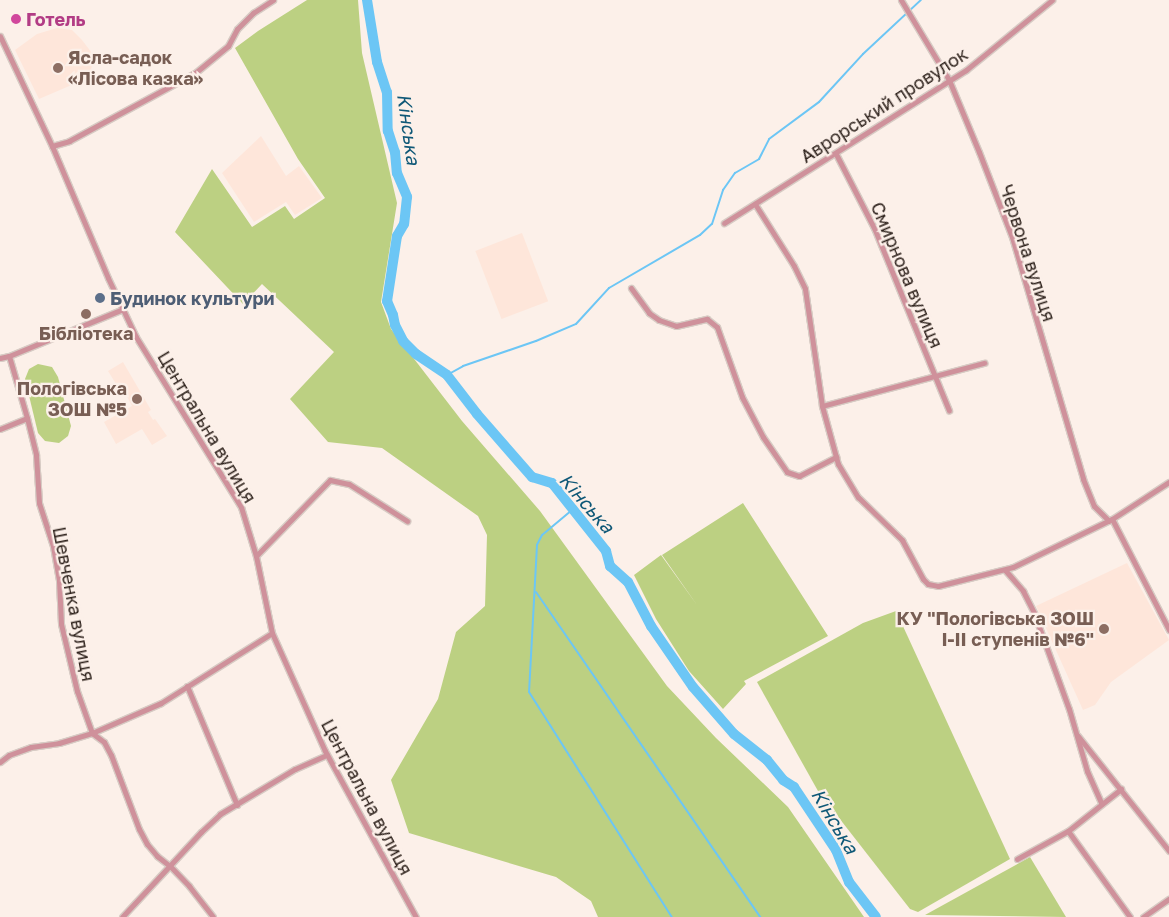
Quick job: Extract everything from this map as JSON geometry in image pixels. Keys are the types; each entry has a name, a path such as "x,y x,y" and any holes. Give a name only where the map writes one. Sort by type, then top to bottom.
{"street":[{"path":"52,146 68,141 195,73 228,46 237,29 253,13 273,0"},
{"name":"Червона вулиця","path":"901,0 949,80 1012,238 1088,494 1097,510 1110,520 1169,630"},
{"name":"Аврорський провулок","path":"724,223 836,154 966,70 1052,0"},
{"name":"Центральна вулиця","path":"0,36 52,146 136,337 241,507 256,556 272,634 327,754 416,917"},
{"name":"Смирнова вулиця","path":"836,154 875,230 949,410"},
{"path":"755,204 794,266 805,289 822,406 836,457 858,497 902,540 923,579 928,584 938,586 1005,570 1110,520 1169,482"},
{"path":"631,288 649,313 659,320 676,326 706,319 717,327 742,397 763,437 787,472 799,476 836,457"},
{"path":"0,358 123,309"},
{"name":"Шевченка вулиця","path":"9,356 36,455 39,503 53,546 59,581 61,624 77,691 92,733 104,742 111,755 139,829 147,844 189,886 212,917"},
{"path":"822,406 984,363"},
{"path":"0,429 27,418"},
{"path":"256,556 330,480 349,484 407,521"},
{"path":"1005,570 1019,585 1034,612 1087,771 1102,804"},
{"path":"0,762 9,755 31,748 59,743 92,733 161,703 272,634"},
{"path":"187,686 237,804"},
{"path":"1076,734 1169,851"},
{"path":"122,917 200,832 220,814 294,770 327,754"},
{"path":"1017,860 1068,831 1121,789"},
{"path":"1068,831 1130,917"},
{"path":"1143,917 1169,899"}],"shaded area":[{"name":"Ясла-садок «Лісова казка»","path":"57,28 72,30 95,57 88,78 39,99 15,50 37,34"},
{"path":"261,136 286,176 299,166 322,198 295,215 286,202 254,222 222,173"},
{"path":"522,233 548,301 501,319 475,251"},
{"name":"Пологівська ЗОШ №5","path":"123,362 151,410 148,412 167,436 152,445 142,429 116,444 104,422 132,406 124,391 121,392 108,371"},
{"name":"КУ \"Пологівська ЗОШ І-ІІ ступенів №6\"","path":"1127,563 1169,640 1111,682 1095,705 1083,710 1036,606"}],"green space":[{"path":"307,0 358,0 362,53 397,203 381,302 391,329 462,421 540,511 667,686 716,738 788,807 864,917 598,917 591,901 556,877 409,833 391,780 438,699 456,632 485,606 487,535 478,516 382,448 328,442 290,399 334,352 262,284 243,304 175,232 212,169 252,227 285,206 294,219 325,198 298,159 235,48"},
{"path":"38,364 52,367 58,377 71,426 68,436 59,443 45,441 38,433 25,379 29,369"},
{"path":"743,503 828,636 744,681 746,684 723,709 689,671 656,619 634,575 661,555 697,605 662,555"},
{"path":"896,611 1010,859 918,912 910,909 818,791 757,682 863,623"},
{"path":"1030,857 1066,917 925,915"}],"waterway":[{"name":"Кінська","path":"367,0 377,62 387,92 388,131 395,152 397,173 407,197 404,224 397,236 387,301 403,341 416,354 447,375 477,414 532,477 552,483 606,551 610,566 628,582 651,626 693,687 734,734 767,760 783,780 794,787 836,850 849,882 876,917"},
{"path":"447,375 463,366 536,341 576,324 609,288 700,235 712,224 723,190 735,173 759,159 769,139 819,102 863,54 921,0"},
{"path":"572,510 542,535 537,545 529,692 672,917"},
{"path":"536,592 760,917"}],"place":[{"name":"Готель","path":"16,19"},
{"name":"Ясла-садок «Лісова казка»","path":"58,68"},
{"name":"Будинок культури","path":"100,298"},
{"name":"Бібліотека","path":"86,314"},
{"name":"Пологівська ЗОШ №5","path":"137,399"},
{"name":"КУ \"Пологівська ЗОШ І-ІІ ступенів №6\"","path":"1104,629"}]}
